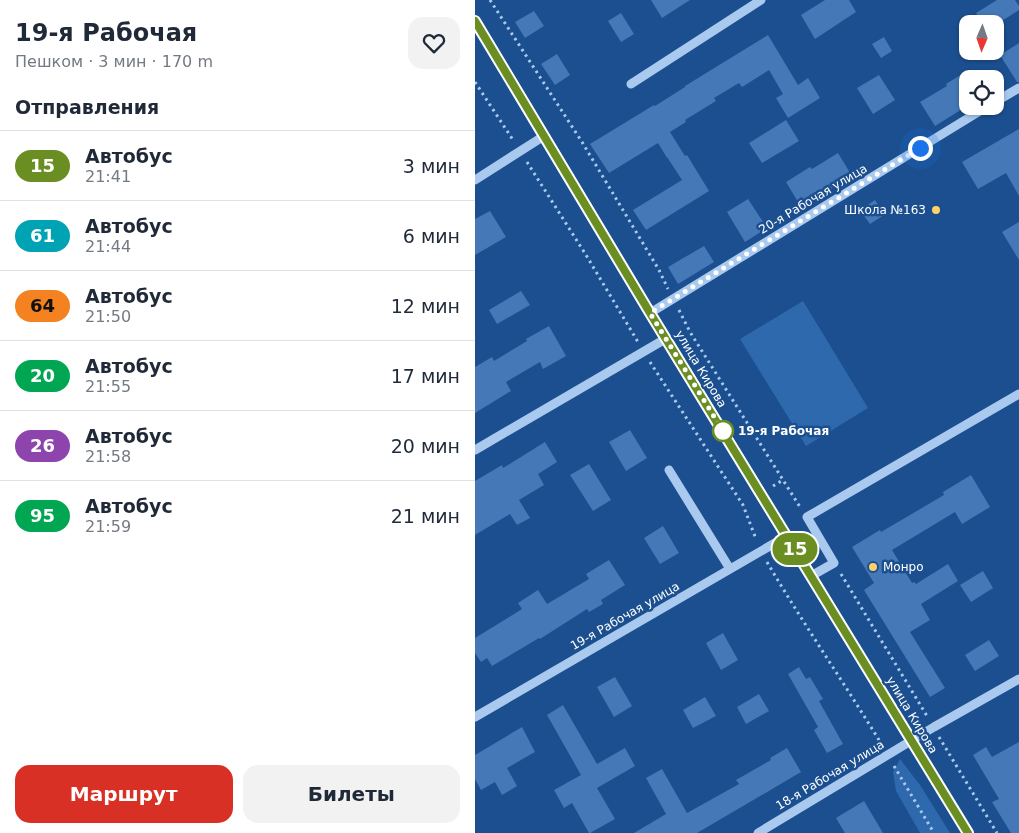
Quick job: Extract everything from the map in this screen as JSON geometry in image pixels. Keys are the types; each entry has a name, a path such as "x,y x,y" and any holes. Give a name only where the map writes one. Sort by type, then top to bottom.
{"main road":[{"name":"улица Кирова","path":"475,21 650,313 667,338 967,833"}],"street":[{"path":"631,84 761,0"},
{"path":"1004,97 1019,88"},
{"name":"20-я Рабочая улица","path":"650,313 973,115"},
{"path":"475,180 544,136"},
{"path":"475,450 667,338"},
{"path":"811,576 834,563 807,517 1019,394"},
{"path":"669,470 730,569"},
{"name":"19-я Рабочая улица","path":"475,716 787,536"},
{"name":"18-я Рабочая улица","path":"759,833 911,740 1019,679"}],"path":[{"path":"490,0 583,142 659,270 690,332 807,517"},
{"path":"475,82 586,255 643,352 743,505 761,552 795,609 853,697 934,833"},
{"path":"834,563 997,833"}],"shaded area":[{"path":"803,301 868,408 806,446 740,339"},
{"path":"900,759 920,785 950,833 920,833 896,791 893,772"}],"building":[{"path":"651,0 690,0 662,18"},
{"path":"825,0 849,0 856,12 815,39 801,15"},
{"path":"997,0 1015,0 1019,6 1019,10 1004,20 1004,15 977,15 976,13"},
{"path":"534,11 544,26 525,38 515,22"},
{"path":"621,13 634,34 621,42 608,21"},
{"path":"768,35 798,85 808,78 820,98 788,118 776,98 783,94 769,70 742,87 739,83 714,98 716,101 685,120 686,122 670,132 709,191 646,230 633,210 682,180 658,143 609,173 590,144 655,106"},
{"path":"884,37 892,51 881,58 872,44"},
{"path":"1019,43 1019,82 1017,82 1003,60 1004,52"},
{"path":"557,54 570,75 555,85 541,64"},
{"path":"879,75 895,100 873,114 857,88"},
{"path":"959,76 959,111 935,126 920,102 947,86 946,84"},
{"path":"786,120 799,141 762,163 749,143"},
{"path":"1019,129 1019,196 1006,173 978,189 962,162"},
{"path":"838,153 852,176 801,207 786,182"},
{"path":"748,199 767,228 745,242 727,212"},
{"path":"875,200 884,215 870,224 860,210"},
{"path":"490,211 506,237 475,255 475,219"},
{"path":"1019,222 1019,260 1002,232"},
{"path":"704,246 714,262 678,284 668,267"},
{"path":"521,291 530,305 497,324 489,310"},
{"path":"549,326 566,356 543,369 540,362 506,382 511,391 475,413 475,367 492,357 494,361"},
{"path":"630,430 647,458 626,471 609,442"},
{"path":"545,442 557,462 538,474 544,485 519,500 530,518 517,525 510,514 475,535 475,481 502,465 503,468"},
{"path":"589,464 611,500 593,511 570,475"},
{"path":"971,475 990,507 962,524 955,512 892,550 912,583 916,584 948,564 958,581 921,604 930,620 910,632 945,688 930,697 864,590 874,583 852,547 944,495 943,492"},
{"path":"663,526 679,553 660,564 644,538"},
{"path":"609,560 625,585 601,600 603,604 589,612 587,609 540,639 492,666 487,658 481,662 475,653 475,638 522,609 518,603 538,590 547,604 589,579 586,574"},
{"path":"983,571 993,588 971,602 960,585"},
{"path":"723,633 738,660 721,670 706,643"},
{"path":"989,640 999,656 975,671 965,655"},
{"path":"799,667 806,679 810,677 823,699 819,701 843,744 827,753 814,730 818,727 788,674"},
{"path":"615,677 632,706 614,717 597,687"},
{"path":"759,694 769,711 746,724 737,707"},
{"path":"705,697 716,716 693,728 683,710"},
{"path":"563,705 597,764 625,748 635,766 597,788 615,819 590,833 572,803 564,808 554,790 581,775 547,715"},
{"path":"522,727 535,752 507,768 517,786 502,795 495,782 481,790 475,779 475,755"},
{"path":"1019,742 1019,833 1011,833 992,802 999,799 973,755 986,747 992,757"},
{"path":"787,748 801,772 697,833 634,833 666,814 646,778 662,769 687,813 739,784 736,780 771,760 770,758"},
{"path":"864,801 883,833 845,833 836,818"}],"bus line":[{"name":"15","path":"475,21 650,313 968,833"}],"place":[{"name":"Школа №163","path":"936,210"},
{"name":"19-я Рабочая","path":"723,431"},
{"name":"Монро","path":"873,567"}],"route":[{"path":"723,431 650,313 920,148"}]}
